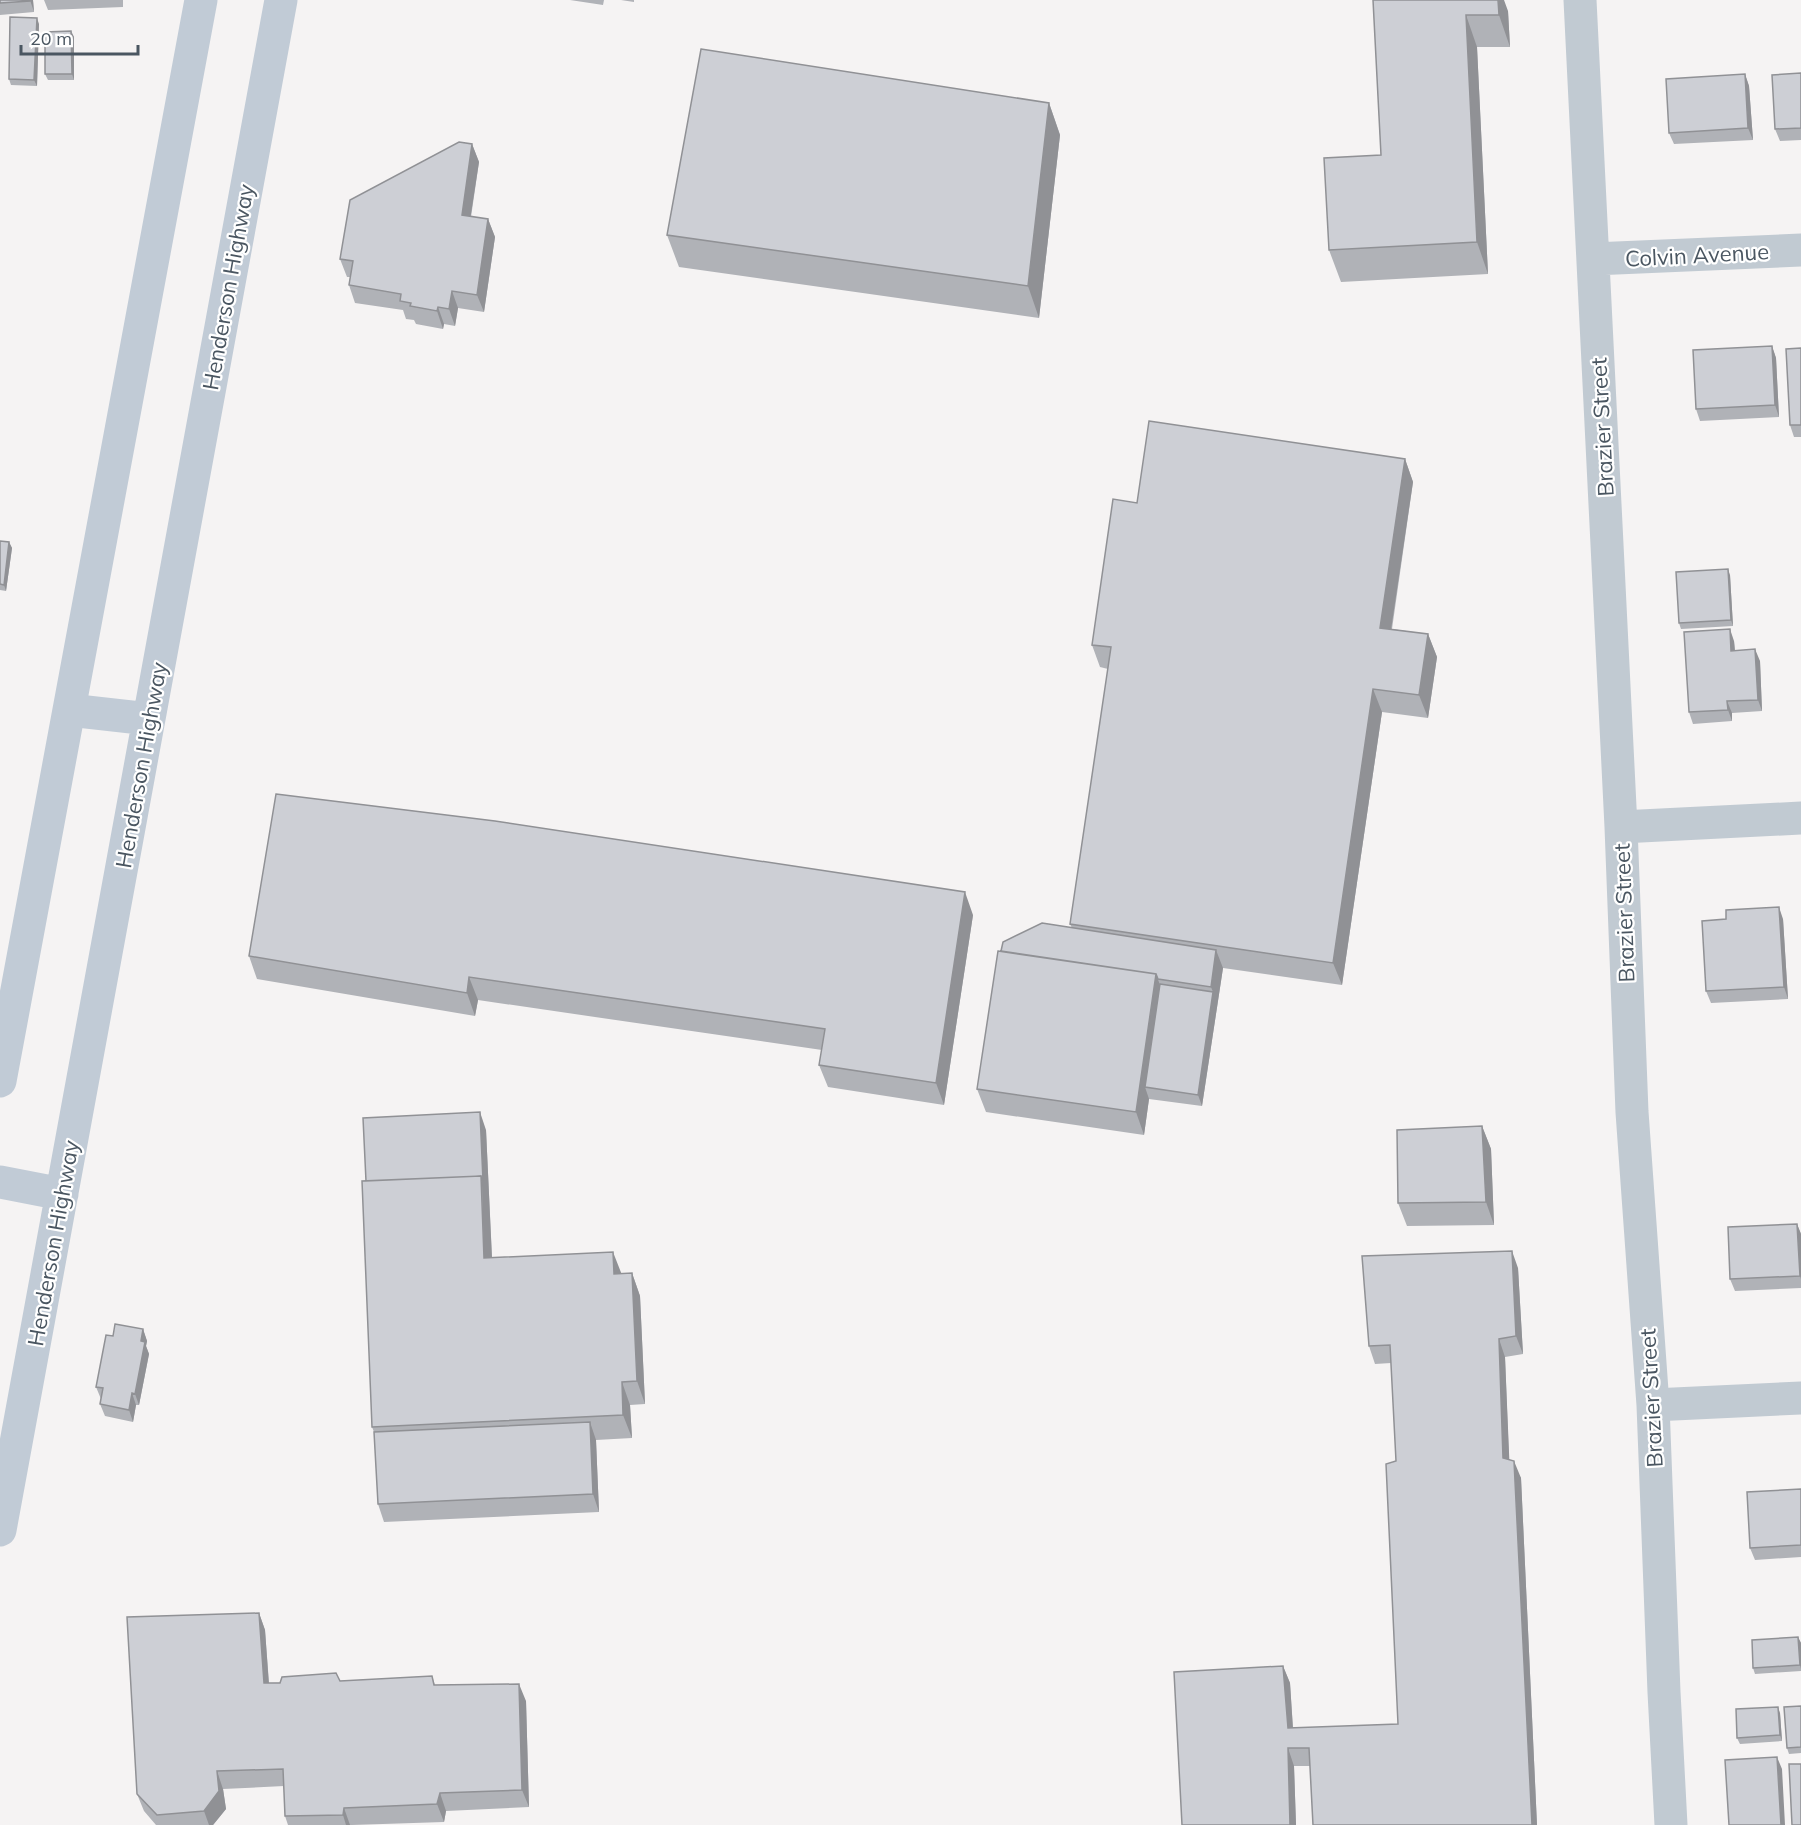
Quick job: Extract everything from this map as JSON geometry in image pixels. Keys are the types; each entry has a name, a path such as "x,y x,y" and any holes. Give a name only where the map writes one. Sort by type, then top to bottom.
{"main road":[{"path":"0,1081 201,0"},
{"name":"Henderson Highway","path":"0,1530 281,0"},
{"path":"69,710 149,719"},
{"path":"0,1182 62,1194"}],"street":[{"name":"Brazier Street","path":"1580,0 1621,827 1632,1112 1653,1405 1671,1825"},
{"name":"Colvin Avenue","path":"1593,260 1801,250"},
{"path":"1621,827 1801,818"},
{"path":"1653,1405 1801,1398"}],"building":[{"path":"0,0 30,0 30,1 0,3"},
{"path":"1373,0 1498,0 1499,15 1466,15 1477,242 1329,250 1324,158 1381,155"},
{"path":"10,17 37,18 34,80 9,79"},
{"path":"71,31 72,74 45,74 45,32"},
{"path":"701,49 1049,103 1028,286 667,235"},
{"path":"1801,73 1801,128 1775,129 1772,75"},
{"path":"1745,74 1748,128 1669,133 1666,79"},
{"path":"459,142 472,144 462,215 488,219 477,295 452,291 449,309 438,307 437,311 410,306 411,303 400,301 401,294 349,285 353,261 340,259 350,200"},
{"path":"1772,346 1775,405 1696,409 1693,350"},
{"path":"1801,348 1801,425 1790,425 1786,349"},
{"path":"1149,421 1405,459 1380,628 1428,634 1419,695 1373,689 1333,963 1070,924 1111,647 1092,645 1113,499 1137,503"},
{"path":"0,541 9,542 4,585 0,584"},
{"path":"1728,569 1731,620 1679,623 1676,572"},
{"path":"1730,629 1731,651 1755,649 1758,700 1727,701 1728,710 1689,712 1684,632"},
{"path":"276,794 495,821 965,892 936,1083 819,1065 825,1029 469,977 467,993 249,956"},
{"path":"1779,907 1784,987 1706,991 1702,921 1726,919 1726,910"},
{"path":"1042,923 1216,950 1211,987 1158,979 1156,974 1001,951 1003,942"},
{"path":"998,951 1156,974 1136,1112 977,1089"},
{"path":"1160,984 1213,992 1198,1095 1145,1087"},
{"path":"480,1112 483,1181 481,1176 366,1181 363,1118"},
{"path":"1482,1126 1486,1202 1398,1203 1397,1130"},
{"path":"481,1176 484,1258 613,1252 614,1274 632,1273 637,1381 622,1382 623,1415 372,1427 362,1181"},
{"path":"1797,1224 1800,1276 1730,1279 1728,1227"},
{"path":"1512,1251 1516,1336 1499,1339 1503,1458 1514,1461 1532,1825 1313,1825 1309,1748 1288,1748 1290,1825 1182,1825 1174,1672 1283,1666 1288,1728 1398,1724 1386,1464 1396,1461 1390,1345 1369,1346 1362,1256"},
{"path":"115,1324 143,1329 141,1341 145,1342 135,1394 132,1393 129,1410 100,1404 103,1388 96,1387 106,1335 113,1336"},
{"path":"590,1422 593,1494 378,1504 374,1432"},
{"path":"1801,1489 1801,1545 1750,1548 1747,1492"},
{"path":"259,1613 264,1683 280,1683 282,1677 336,1673 340,1681 432,1676 434,1685 519,1684 522,1790 440,1793 437,1804 344,1808 343,1815 285,1816 283,1769 217,1771 219,1791 204,1811 157,1815 137,1794 127,1617"},
{"path":"1798,1637 1800,1665 1753,1668 1752,1640"},
{"path":"1801,1706 1801,1747 1787,1748 1784,1707"},
{"path":"1778,1707 1780,1735 1737,1738 1736,1709"},
{"path":"1777,1757 1781,1825 1729,1825 1725,1760"},
{"path":"1789,1764 1801,1764 1801,1825 1792,1825"}]}
